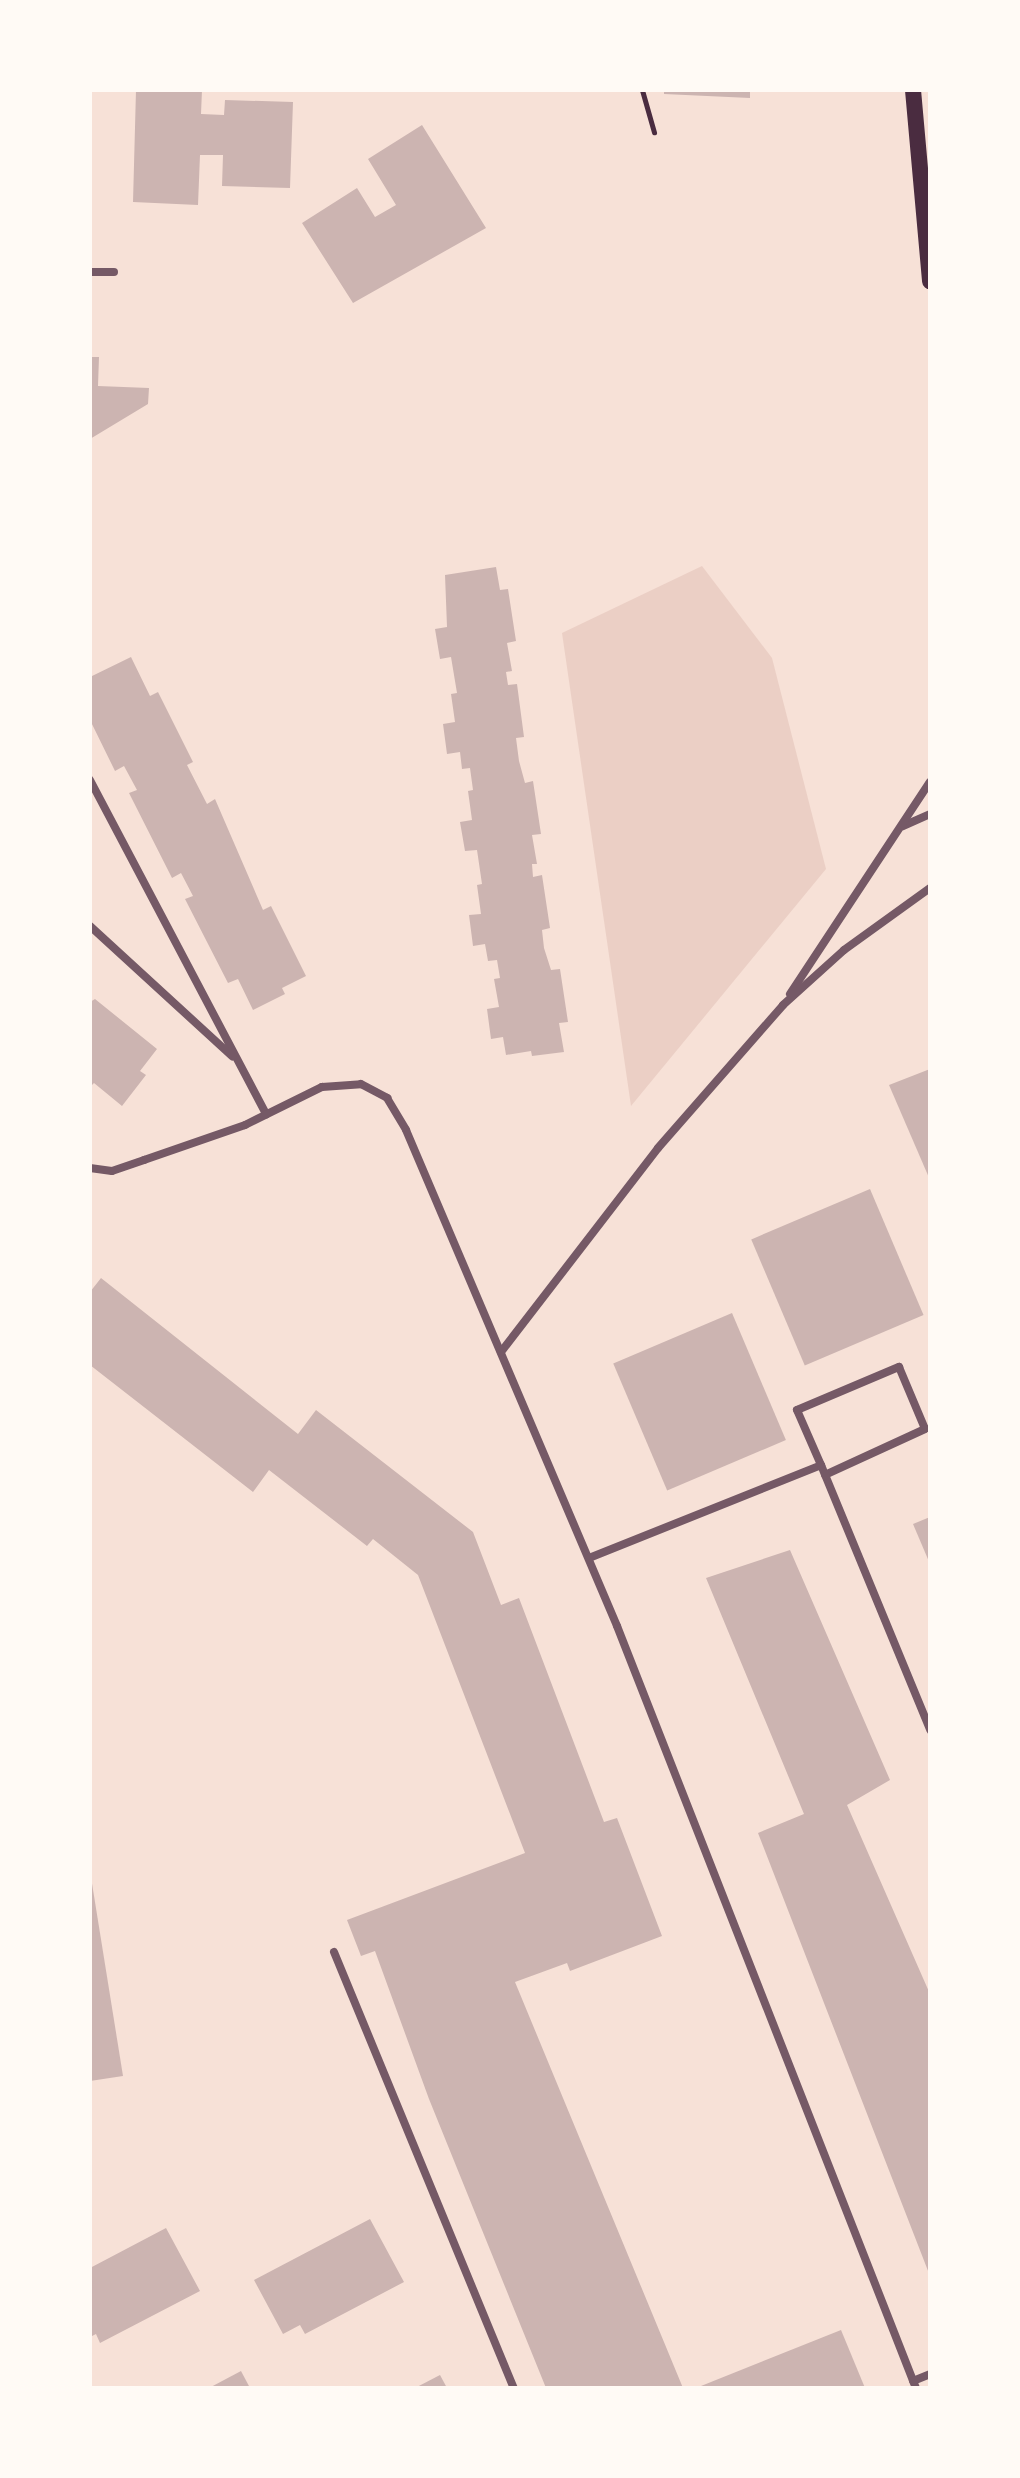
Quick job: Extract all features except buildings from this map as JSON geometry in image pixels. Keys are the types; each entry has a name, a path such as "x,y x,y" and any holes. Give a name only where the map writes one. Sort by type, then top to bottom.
{"main road":[{"path":"913,90 930,281"}],"street":[{"path":"90,272 114,272"},
{"path":"90,780 266,1114"},
{"path":"783,1005 930,782"},
{"path":"902,827 930,814"},
{"path":"501,1352 658,1148 783,1005 844,950 928,892"},
{"path":"90,926 239,1062"},
{"path":"90,1168 112,1171 266,1114 322,1087 361,1084 387,1098 406,1130 589,1558 914,2385 930,2374"},
{"path":"825,1475 925,1429 899,1367 797,1410 930,1730"},
{"path":"589,1558 821,1465"},
{"path":"334,1952 514,2388"}],"path":[{"path":"642,90 654,132"}],"shaded area":[{"path":"702,566 772,658 826,869 631,1106 562,633"}]}
